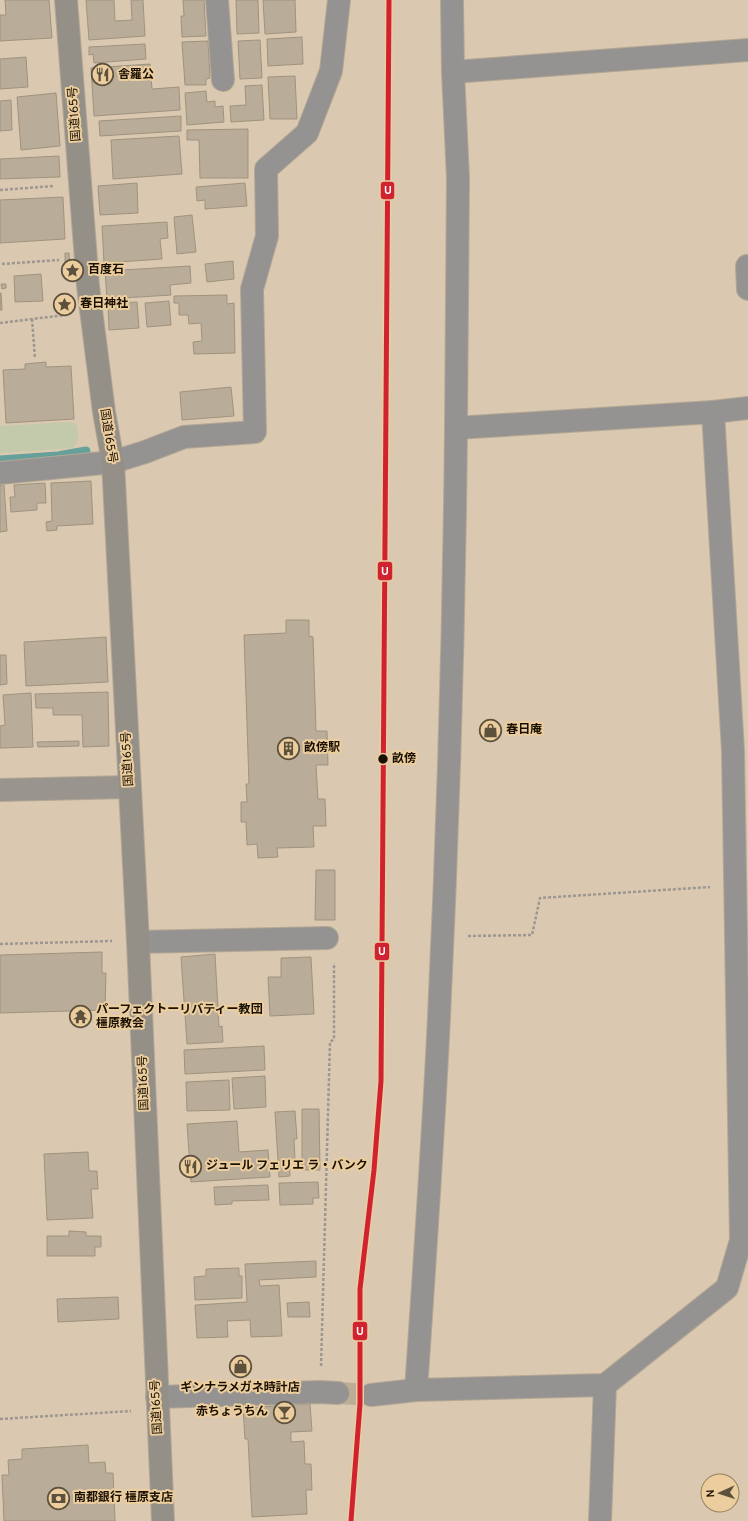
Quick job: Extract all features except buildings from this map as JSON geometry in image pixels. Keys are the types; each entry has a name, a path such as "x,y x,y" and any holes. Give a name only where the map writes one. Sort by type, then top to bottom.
{"highway":[{"name":"国道165号","path":"66,0 88,286 104,412 113,462 138,942 163,1521"}],"main road":[{"path":"0,790 130,787"}],"street":[{"path":"217,0 223,80"},
{"path":"0,473 113,462 184,437 255,432 252,289 267,236 266,169 307,133 331,71 339,0"},
{"path":"416,1390 438,1038 449,784 454,607 458,178 453,72 452,0"},
{"path":"453,72 748,50"},
{"path":"747,266 748,290"},
{"path":"456,428 713,412 748,408"},
{"path":"371,1395 416,1390 606,1385 726,1288 741,1240 743,1124 735,885 741,750 713,412"},
{"path":"138,942 327,938"},
{"path":"600,1521 606,1385"},
{"path":"157,1397 329,1393"}],"path":[{"path":"0,190 81,184"},
{"path":"2,264 65,260"},
{"path":"0,323 91,312"},
{"path":"32,319 35,358"},
{"path":"442,937 532,935 540,898 735,885"},
{"path":"327,938 334,944 334,1039 330,1042 329,1393"},
{"path":"0,944 115,941"},
{"path":"0,1419 131,1411"}],"green space":[{"path":"70,422 76,424 78,430 78,439 73,448 0,453 0,426"}],"waterway":[{"path":"0,460 58,456 86,451"}],"tunnel":[{"path":"338,1393 371,1395"}],"transit line":[{"name":"U","path":"351,1521 360,1404 360,1289 374,1170 381,1081 389,0"}],"place":[{"name":"舎羅公","path":"102,75"},
{"name":"百度石","path":"72,270"},
{"name":"春日神社","path":"65,304"},
{"name":"春日庵","path":"491,730"},
{"name":"畝傍駅","path":"288,748"},
{"name":"畝傍","path":"383,759"},
{"name":"パーフェクトーリバティー教団 橿原教会","path":"81,1017"},
{"name":"ジュール フェリエ ラ・バンク","path":"191,1166"},
{"name":"ギンナラメガネ時計店","path":"240,1367"},
{"name":"赤ちょうちん","path":"284,1412"},
{"name":"南都銀行 橿原支店","path":"58,1498"}]}
